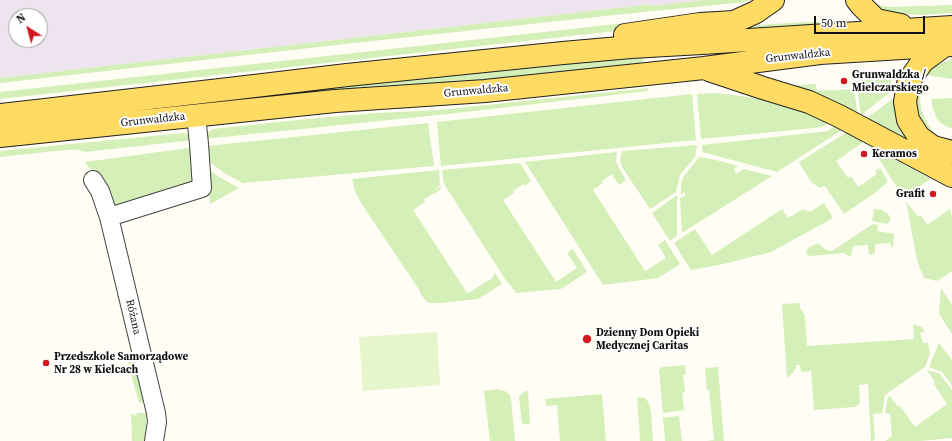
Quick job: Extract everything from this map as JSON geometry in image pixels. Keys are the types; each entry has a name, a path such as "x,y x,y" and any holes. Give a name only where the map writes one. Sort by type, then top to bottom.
{"main road":[{"path":"563,52 599,38 700,24 734,22 756,12 773,0"},
{"path":"857,0 876,20 920,29"},
{"name":"Grunwaldzka","path":"0,115 346,75 563,52 920,29 950,39"},
{"path":"950,39 923,61 913,75 908,84 905,102 908,120 919,137 933,147 952,152"},
{"name":"Grunwaldzka","path":"0,136 335,101 485,91 704,68 820,53 950,39"},
{"path":"704,68 809,102 839,116 952,176"}],"street":[{"path":"109,217 202,188 196,115"},
{"name":"Różana","path":"93,180 100,191 109,217 156,413 157,422 154,441"}],"shaded area":[{"path":"0,0 704,0 652,6 652,4 0,78"}],"green space":[{"path":"704,0 751,0 745,2 354,43 0,83 0,78 652,4 652,6"},
{"path":"873,4 889,7 952,5 952,13 922,15 903,14 884,10"},
{"path":"662,19 634,29 0,99 0,92"},
{"path":"807,22 871,23 708,36 707,28"},
{"path":"643,54 643,67 114,116 0,122"},
{"path":"952,59 952,79 925,75 932,68"},
{"path":"892,78 889,93 861,115 856,81"},
{"path":"919,83 927,84 928,86 926,93 920,97 921,108 925,119 936,134 952,140 952,145 926,132 914,107"},
{"path":"816,84 817,91 854,89 858,117 784,86"},
{"path":"648,88 648,91 448,114 204,139 206,134 213,129 376,113 439,110"},
{"path":"713,93 765,100 801,110 827,122 824,127 701,139 697,94"},
{"path":"692,94 696,140 441,166 437,122"},
{"path":"897,97 952,162 952,170 866,119"},
{"path":"952,98 952,129 942,124 937,119 931,99"},
{"path":"428,123 434,166 243,183 226,174 208,161 207,146"},
{"path":"834,125 841,129 839,132 777,172 702,152 702,145 828,131"},
{"path":"847,132 860,138 862,143 836,161 848,178 851,176 858,187 877,174 875,171 880,168 887,180 887,183 844,214 825,186 820,188 811,182 799,162"},
{"path":"183,133 190,135 194,140 85,152 78,150 66,150 0,157 0,151"},
{"path":"697,145 695,157 680,175 676,192 650,209 622,167 620,160 622,151"},
{"path":"196,147 197,177 191,182 114,208 101,185 85,162"},
{"path":"879,151 931,179 903,197 879,159 881,157"},
{"path":"617,152 616,162 626,180 619,185 612,174 593,190 645,271 666,258 658,245 665,240 680,264 658,278 603,285 525,162"},
{"path":"699,157 738,166 734,169 736,174 744,169 772,176 682,233 680,198 686,195 684,192 681,195 681,183 684,176"},
{"path":"520,163 531,181 524,186 523,184 513,191 514,193 503,200 556,282 577,268 567,253 573,249 587,272 561,289 516,293 507,282 444,184 442,170"},
{"path":"207,168 219,177 239,188 210,204"},
{"path":"439,170 440,185 431,192 441,186 441,188 436,193 424,199 425,202 413,210 467,293 491,279 495,273 502,284 478,299 440,303 427,302 361,203 355,191 352,179"},
{"path":"677,195 677,236 670,241 652,213"},
{"path":"906,201 918,217 921,215 927,225 950,209 952,218 952,271 937,281 924,278 919,266"},
{"path":"824,203 833,218 771,252 719,265 691,270 674,243 695,229 712,255 782,209 788,218 803,209 810,212"},
{"path":"874,209 882,210 888,214 891,219 888,224 872,221"},
{"path":"873,224 878,225 877,231 894,234 893,248 890,243 875,244 875,253 872,255 869,254 868,245 853,246 850,257 844,253 811,256 807,255 806,253 808,248 818,243 826,250 832,251"},
{"path":"941,288 952,305 952,334 939,314"},
{"path":"800,303 800,308 805,316 807,346 914,339 913,324 922,327 925,332 920,333 923,343 928,343 930,354 925,367 885,395 882,413 873,414 875,440 871,441 868,384 859,385 860,403 855,407 814,410 811,371 801,372 800,365 796,365 796,368 792,374 787,378 782,304"},
{"path":"437,332 440,385 363,391 359,337"},
{"path":"939,343 952,360 952,386 942,372 929,367"},
{"path":"131,360 136,360 145,402 139,403 128,363"},
{"path":"685,365 686,374 683,375 685,392 682,393 684,410 663,413 659,370 662,367"},
{"path":"718,367 724,441 707,441 714,440 709,390 707,390 705,368"},
{"path":"927,370 940,374 952,390 952,438 920,441 885,441 892,436 890,414 885,413 888,397 890,396 898,407 900,406 915,427 947,404 933,383 935,382"},
{"path":"498,389 505,391 510,395 515,441 490,441 484,391"},
{"path":"528,391 530,424 522,424 519,397 523,392"},
{"path":"602,394 606,441 560,441 557,405 546,406 545,399"},
{"path":"637,397 645,398 649,403 653,441 640,441"},
{"path":"137,413 146,413 147,441 132,441 131,415 134,414 136,416"},
{"path":"679,416 682,441 665,441 663,418"}],"place":[{"name":"Grunwaldzka / Mielczarskiego","path":"844,81"},
{"name":"Keramos","path":"864,154"},
{"name":"Grafit","path":"933,194"},
{"name":"Dzienny Dom Opieki Medycznej Caritas","path":"587,339"},
{"name":"Przedszkole Samorządowe Nr 28 w Kielcach","path":"46,363"}]}
